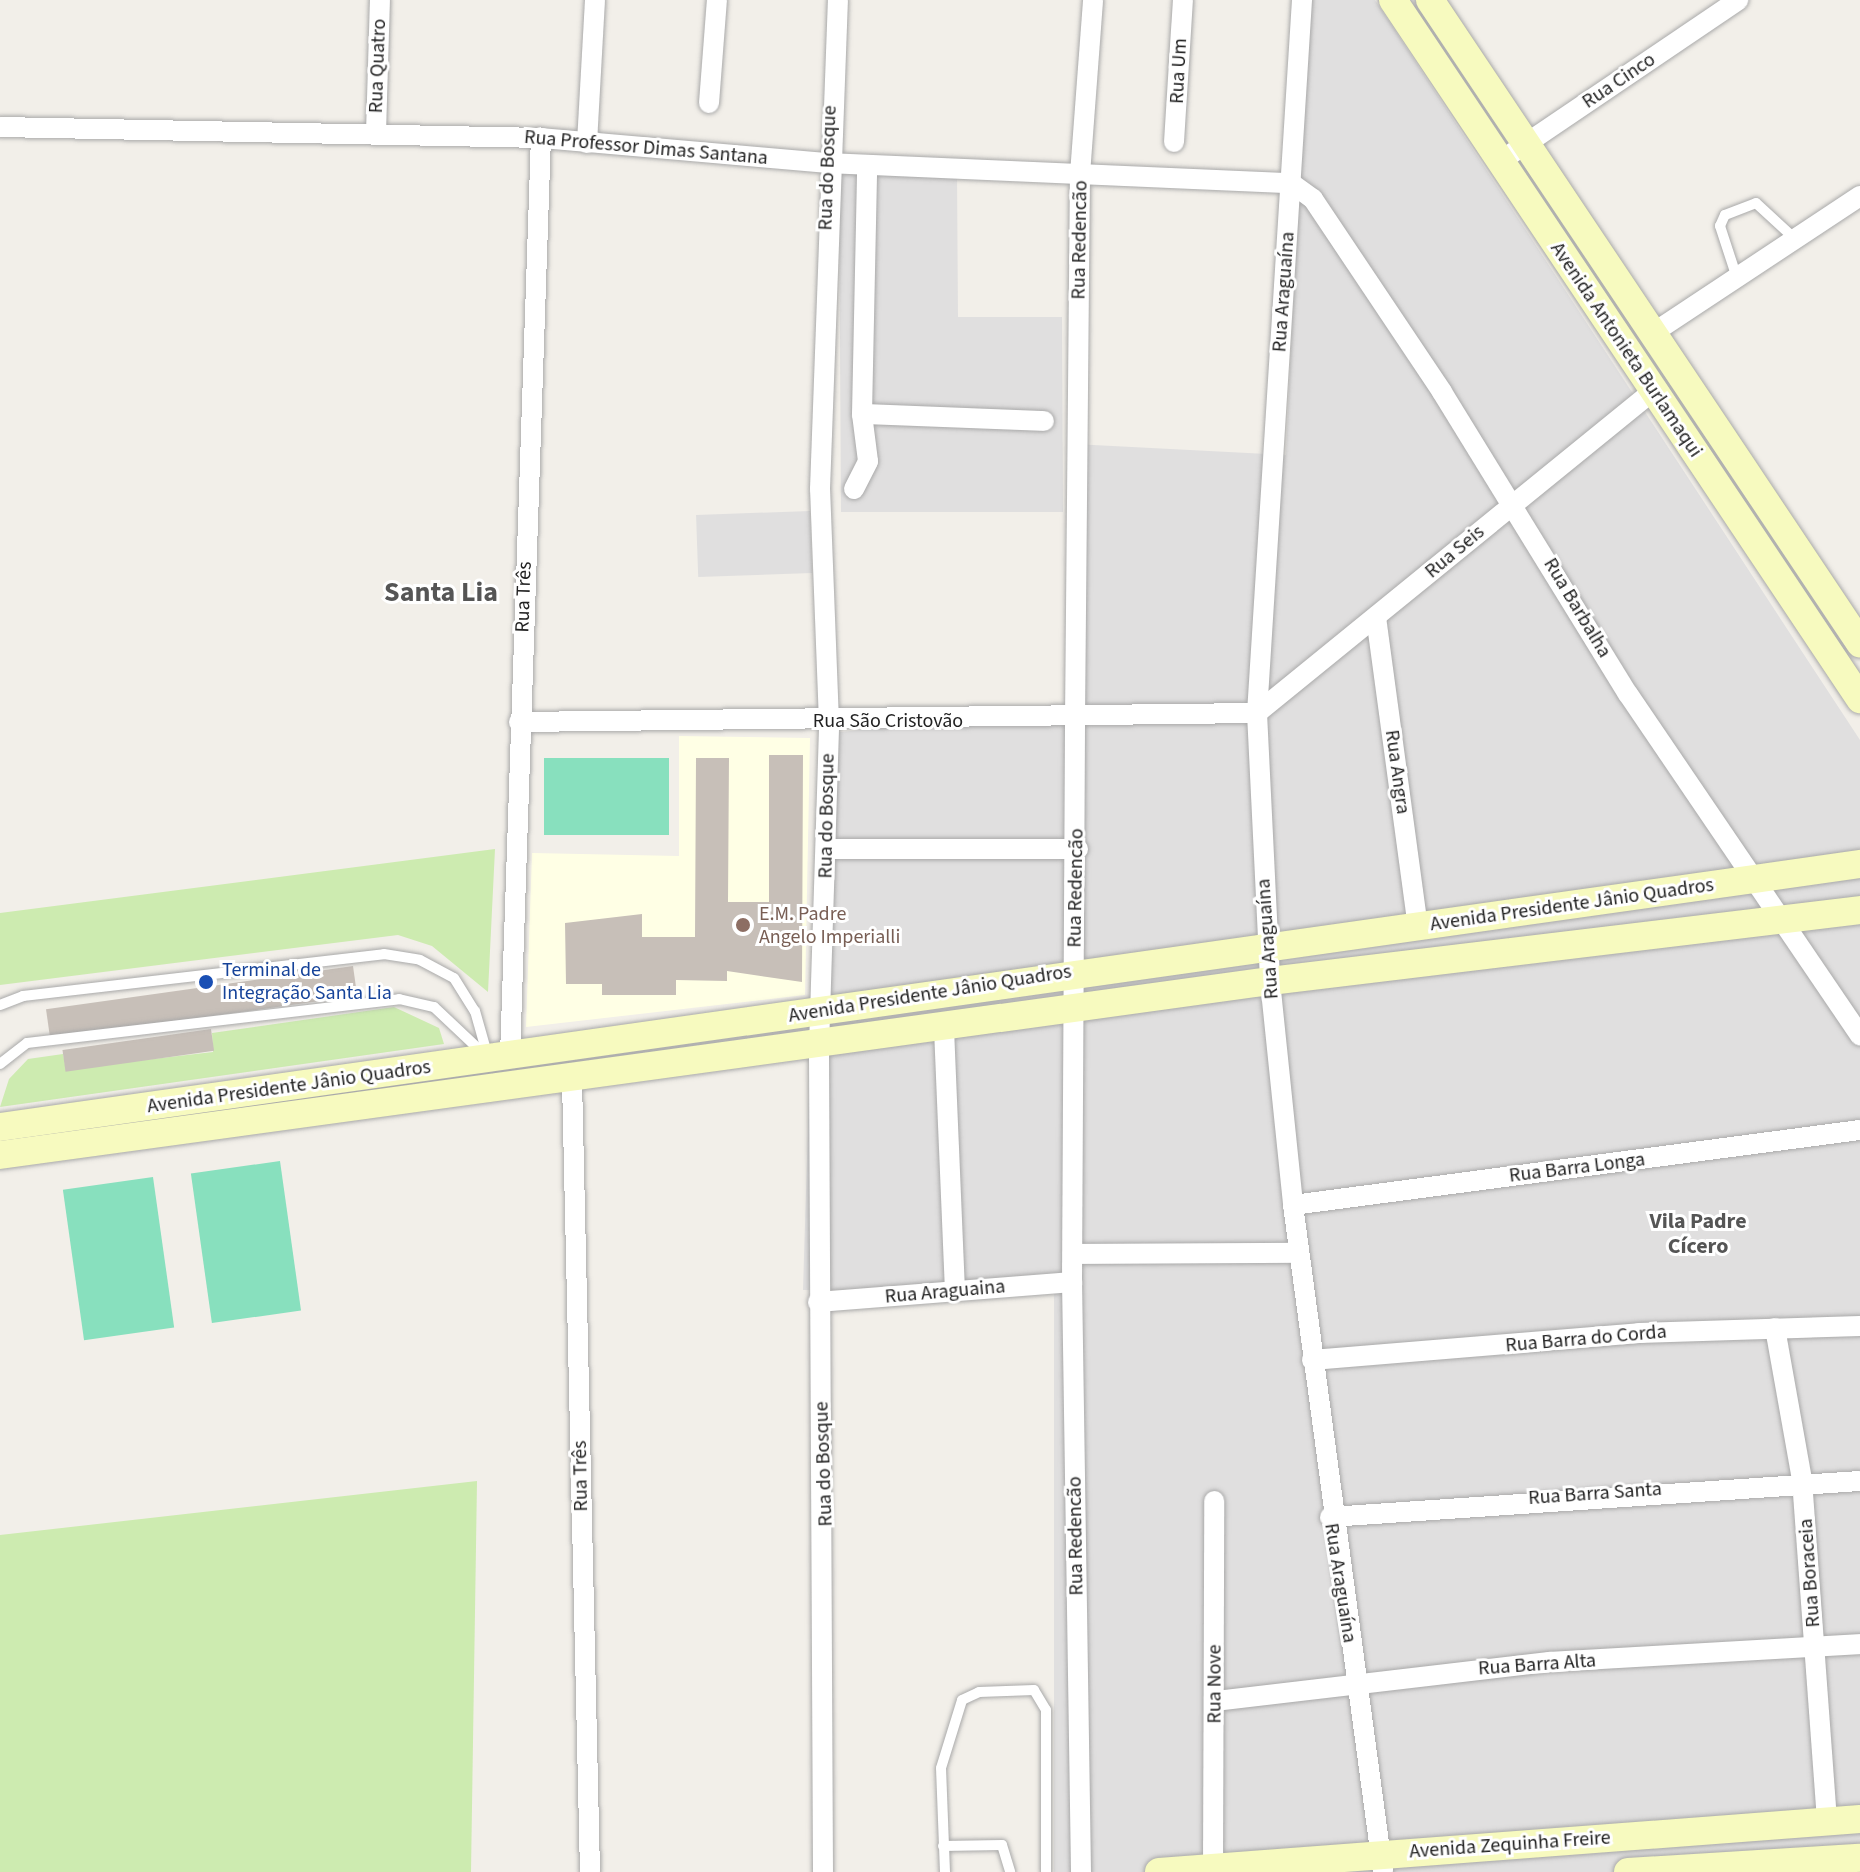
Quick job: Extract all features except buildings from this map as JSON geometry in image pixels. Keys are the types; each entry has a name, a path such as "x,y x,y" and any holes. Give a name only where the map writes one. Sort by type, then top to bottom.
{"street":[{"name":"Rua Quatro","path":"376,133 380,0"},
{"path":"587,143 595,0"},
{"path":"709,103 717,0"},
{"name":"Rua do Bosque","path":"823,1872 826,1539 818,1302 819,1047 829,722 820,489 827,163 838,0"},
{"name":"Rua Redencão","path":"1081,1872 1072,1282 1078,849 1075,720 1080,174 1093,0"},
{"name":"Rua Um","path":"1174,142 1183,0"},
{"name":"Rua Araguaína","path":"1302,0 1257,713 1270,981 1293,1205 1330,1517 1383,1863"},
{"name":"Avenida Antonieta Burlamaqui","path":"1393,0 1653,333 1860,643"},
{"name":"Avenida Antonieta Burlamaqui","path":"1430,0 1511,154 1653,391 1860,699"},
{"name":"Rua Cinco","path":"1511,154 1738,0"},
{"name":"Rua Professor Dimas Santana","path":"0,127 541,138 827,163 1291,183"},
{"name":"Rua Três","path":"499,1058 519,722 541,138"},
{"path":"854,489 868,461 862,414 867,165"},
{"name":"Rua Barbalha","path":"1291,183 1313,199 1515,503 1776,922 1860,1036"},
{"path":"1653,333 1860,196"},
{"name":"Rua Seis","path":"1257,713 1653,391"},
{"path":"862,414 1044,421"},
{"path":"1767,559 1791,543"},
{"name":"Rua Angra","path":"1376,617 1418,927"},
{"name":"Rua São Cristovão","path":"519,722 1075,720 1257,713"},
{"path":"827,849 1078,849"},
{"name":"Avenida Presidente Jânio Quadros","path":"0,1127 821,1012 1075,971 1268,949 1860,864"},
{"name":"Avenida Presidente Jânio Quadros","path":"0,1155 819,1047 1074,1007 1270,981 1860,910"},
{"path":"944,1029 955,1291"},
{"path":"478,1093 499,1058"},
{"name":"Rua Três","path":"572,1080 590,1872"},
{"name":"Rua Barra Longa","path":"1293,1205 1860,1130"},
{"path":"1073,1254 1299,1253"},
{"name":"Rua Araguaina","path":"818,1302 1072,1282"},
{"name":"Rua Barra do Corda","path":"1312,1360 1775,1328 1860,1326"},
{"name":"Rua Boraceia","path":"1775,1328 1802,1480 1827,1820"},
{"name":"Rua Barra Santa","path":"1330,1517 1802,1480 1860,1481"},
{"name":"Rua Nove","path":"1213,1866 1216,1701 1214,1501"},
{"name":"Rua Barra Alta","path":"1216,1701 1355,1681 1860,1644"},
{"name":"Avenida Zequinha Freire","path":"1159,1872 1213,1866 1383,1863 1860,1819"},
{"path":"1675,1834 1683,1868"},
{"name":"Avenida Zequinha Freire","path":"1628,1872 1817,1866 1860,1858"}],"lane":[{"path":"1737,278 1720,226 1725,215 1756,203 1795,239"},
{"path":"0,1005 23,996 384,954 420,960 454,978 499,1058"},
{"path":"0,1064 27,1043 399,999 434,1007 499,1058"},
{"path":"945,1872 941,1768 962,1700 979,1692 1034,1690 1046,1710 1046,1872"},
{"path":"943,1846 1002,1845 1010,1872"}],"shaded area":[{"path":"1307,0 1375,0 1860,740 1860,1865 1795,1872 1054,1872 1054,1291 803,1290 820,734 1075,709 1074,444 1286,455"},
{"path":"839,173 957,173 958,317 1062,317 1063,512 841,512"},
{"path":"810,511 812,573 698,577 696,515"},
{"path":"679,736 810,738 805,995 526,1027 532,853 679,856"}],"green space":[{"path":"544,758 669,758 669,835 544,835"},
{"path":"495,849 488,992 432,946 398,935 0,985 0,913"},
{"path":"394,1007 439,1028 444,1044 0,1107 9,1079 28,1059 63,1054 66,1069 213,1052 212,1033"},
{"path":"280,1161 301,1311 212,1323 191,1174"},
{"path":"153,1177 174,1328 84,1340 63,1190"},
{"path":"477,1481 471,1872 0,1872 0,1535"}],"place":[{"name":"E.M. Padre Angelo Imperialli","path":"743,925"},
{"name":"Terminal de Integração Santa Lia","path":"206,982"}],"district":[{"name":"Santa Lia","path":"441,592"},
{"name":"Vila Padre Cícero","path":"1698,1234"}]}
